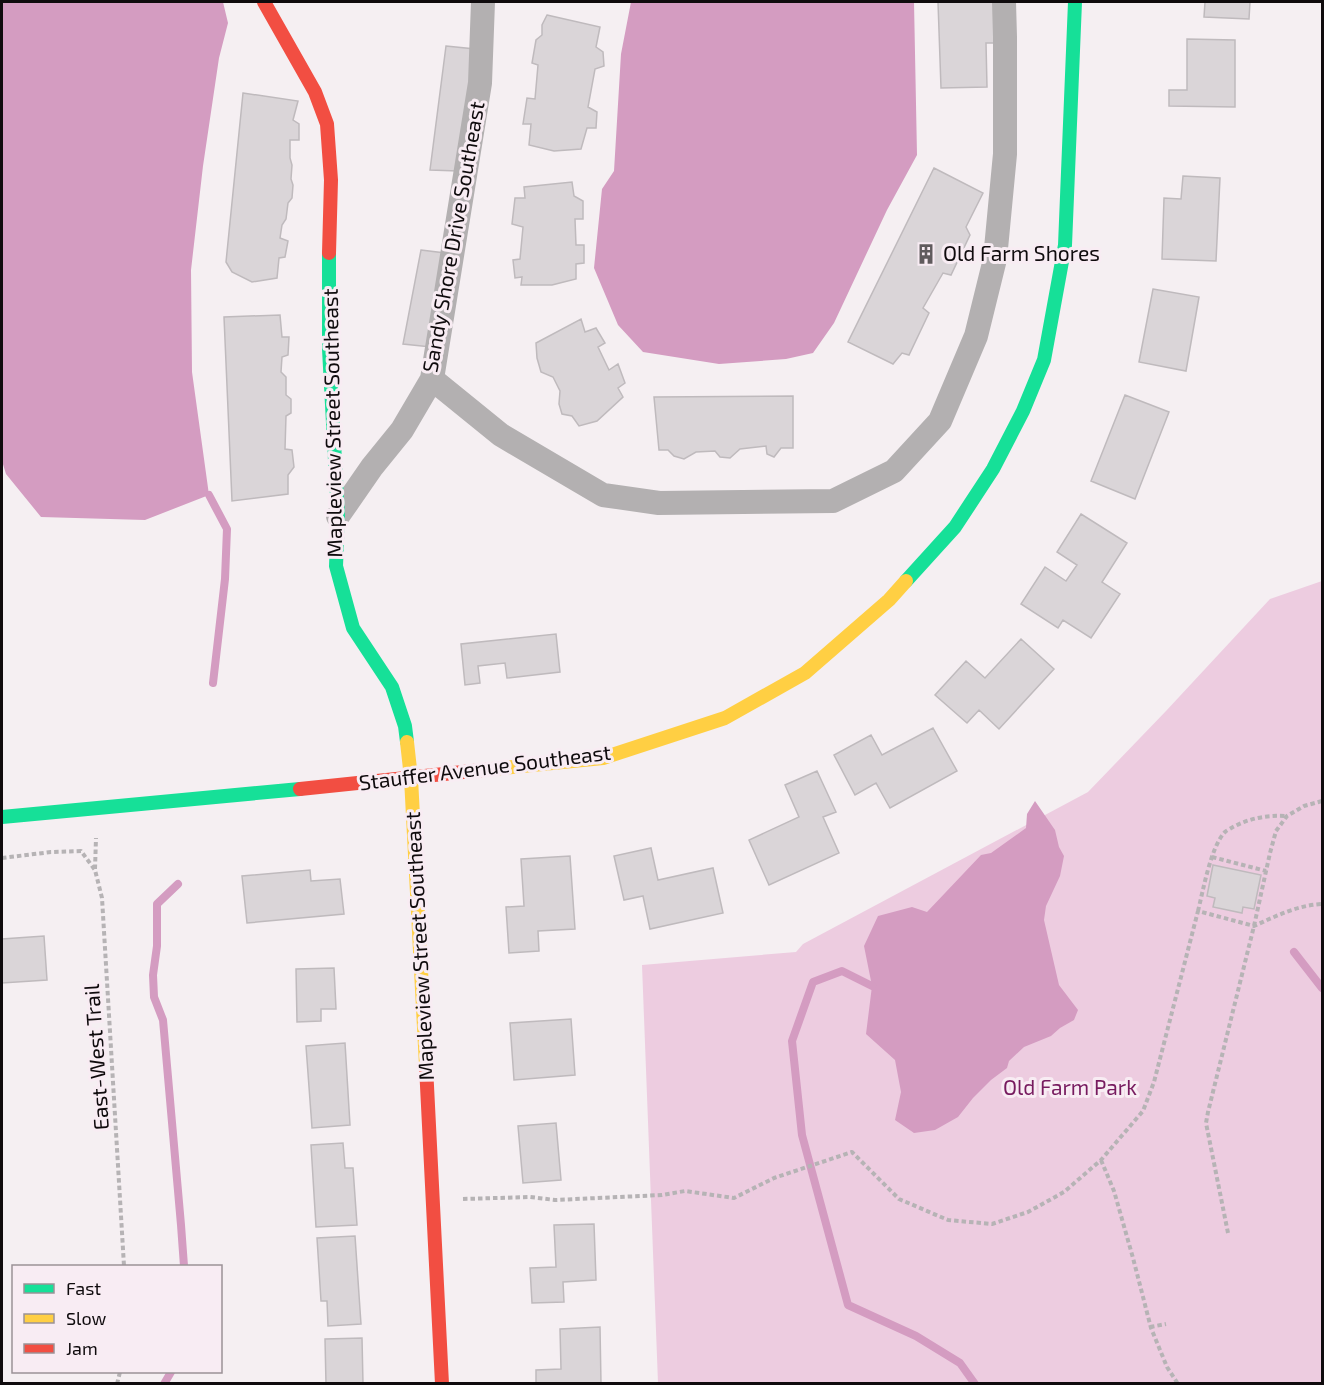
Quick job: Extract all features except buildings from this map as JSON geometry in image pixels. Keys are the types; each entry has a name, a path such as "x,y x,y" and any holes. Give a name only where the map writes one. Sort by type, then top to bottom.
{"street":[{"name":"Mapleview Street Southeast","path":"264,2 315,92 327,124 331,180 329,349 338,516 336,566 353,628 392,687 405,726 411,778 442,1383"},
{"name":"Sandy Shore Drive Southeast","path":"338,516 372,467 402,430 432,379 480,83 483,2"},
{"path":"432,379 501,435 603,495 660,503 833,501 894,471 940,421 976,336 992,270 1005,154 1004,2"},
{"name":"Stauffer Avenue Southeast","path":"2,817 603,758 725,718 805,673 889,600 955,526 993,469 1023,411 1044,360 1065,245 1076,2"}],"path":[{"path":"1228,1233 1206,1123 1276,831 1287,816 1304,806 1323,801"},
{"path":"433,1201 530,1197 555,1200 662,1195 685,1191 734,1198 774,1178 852,1152 899,1198 948,1220 992,1224 1028,1212 1064,1192 1101,1160 1143,1110 1154,1082 1215,847 1225,832 1240,824 1257,817 1287,816"},
{"name":"East-West Trail","path":"2,858 81,851 95,870 102,898 124,1265"},
{"path":"1212,857 1266,871"},
{"path":"1198,911 1254,926 1285,912 1323,904"},
{"path":"1101,1160 1114,1191 1150,1326 1167,1367 1178,1383"},
{"path":"1150,1326 1166,1324"}],"green space":[{"name":"Old Farm Park","path":"1322,581 1322,1383 658,1383 642,965 796,952 803,944 1088,792 1270,599"}],"shaded area":[{"path":"2,2 223,2 228,23 219,58 191,270 192,372 209,495 145,520 41,517 6,474 2,461"},
{"path":"631,2 914,2 917,155 887,210 834,323 813,353 786,359 719,364 643,352 618,325 594,268 602,189 614,171 621,54"},
{"path":"1035,801 1055,830 1064,856 1060,876 1046,906 1044,920 1059,985 1078,1010 1074,1020 1051,1036 1024,1047 1009,1061 1007,1068 973,1098 958,1117 935,1130 914,1133 895,1120 901,1092 895,1060 866,1034 872,986 864,946 878,916 912,907 927,912 981,855 991,853 1026,828 1027,814"}],"waterway":[{"path":"209,495 227,529 225,579 213,683"},
{"path":"178,884 157,904 157,946 153,975 154,997 163,1020 184,1265"},
{"path":"1294,952 1322,988"},
{"path":"872,986 842,971 813,982 792,1041 802,1135 848,1305 916,1336 960,1363 975,1384"},
{"path":"164,1384 170,1373"}],"traffic: fast":[{"path":"906,581 955,527 993,469 1023,411 1044,360 1065,245 1075,2"},
{"path":"329,253 329,349 338,516 336,566 353,628 392,687 405,726 407,742"},
{"path":"2,817 300,789"}],"traffic: slow":[{"path":"492,769 603,758 725,718 805,673 889,600 906,581"},
{"path":"407,742 411,778 426,1066"}],"traffic: jam":[{"path":"264,2 315,92 327,124 331,180 329,253"},
{"path":"300,789 492,769"},
{"path":"426,1066 442,1384"}],"place":[{"name":"Old Farm Shores","path":"926,254"}]}
